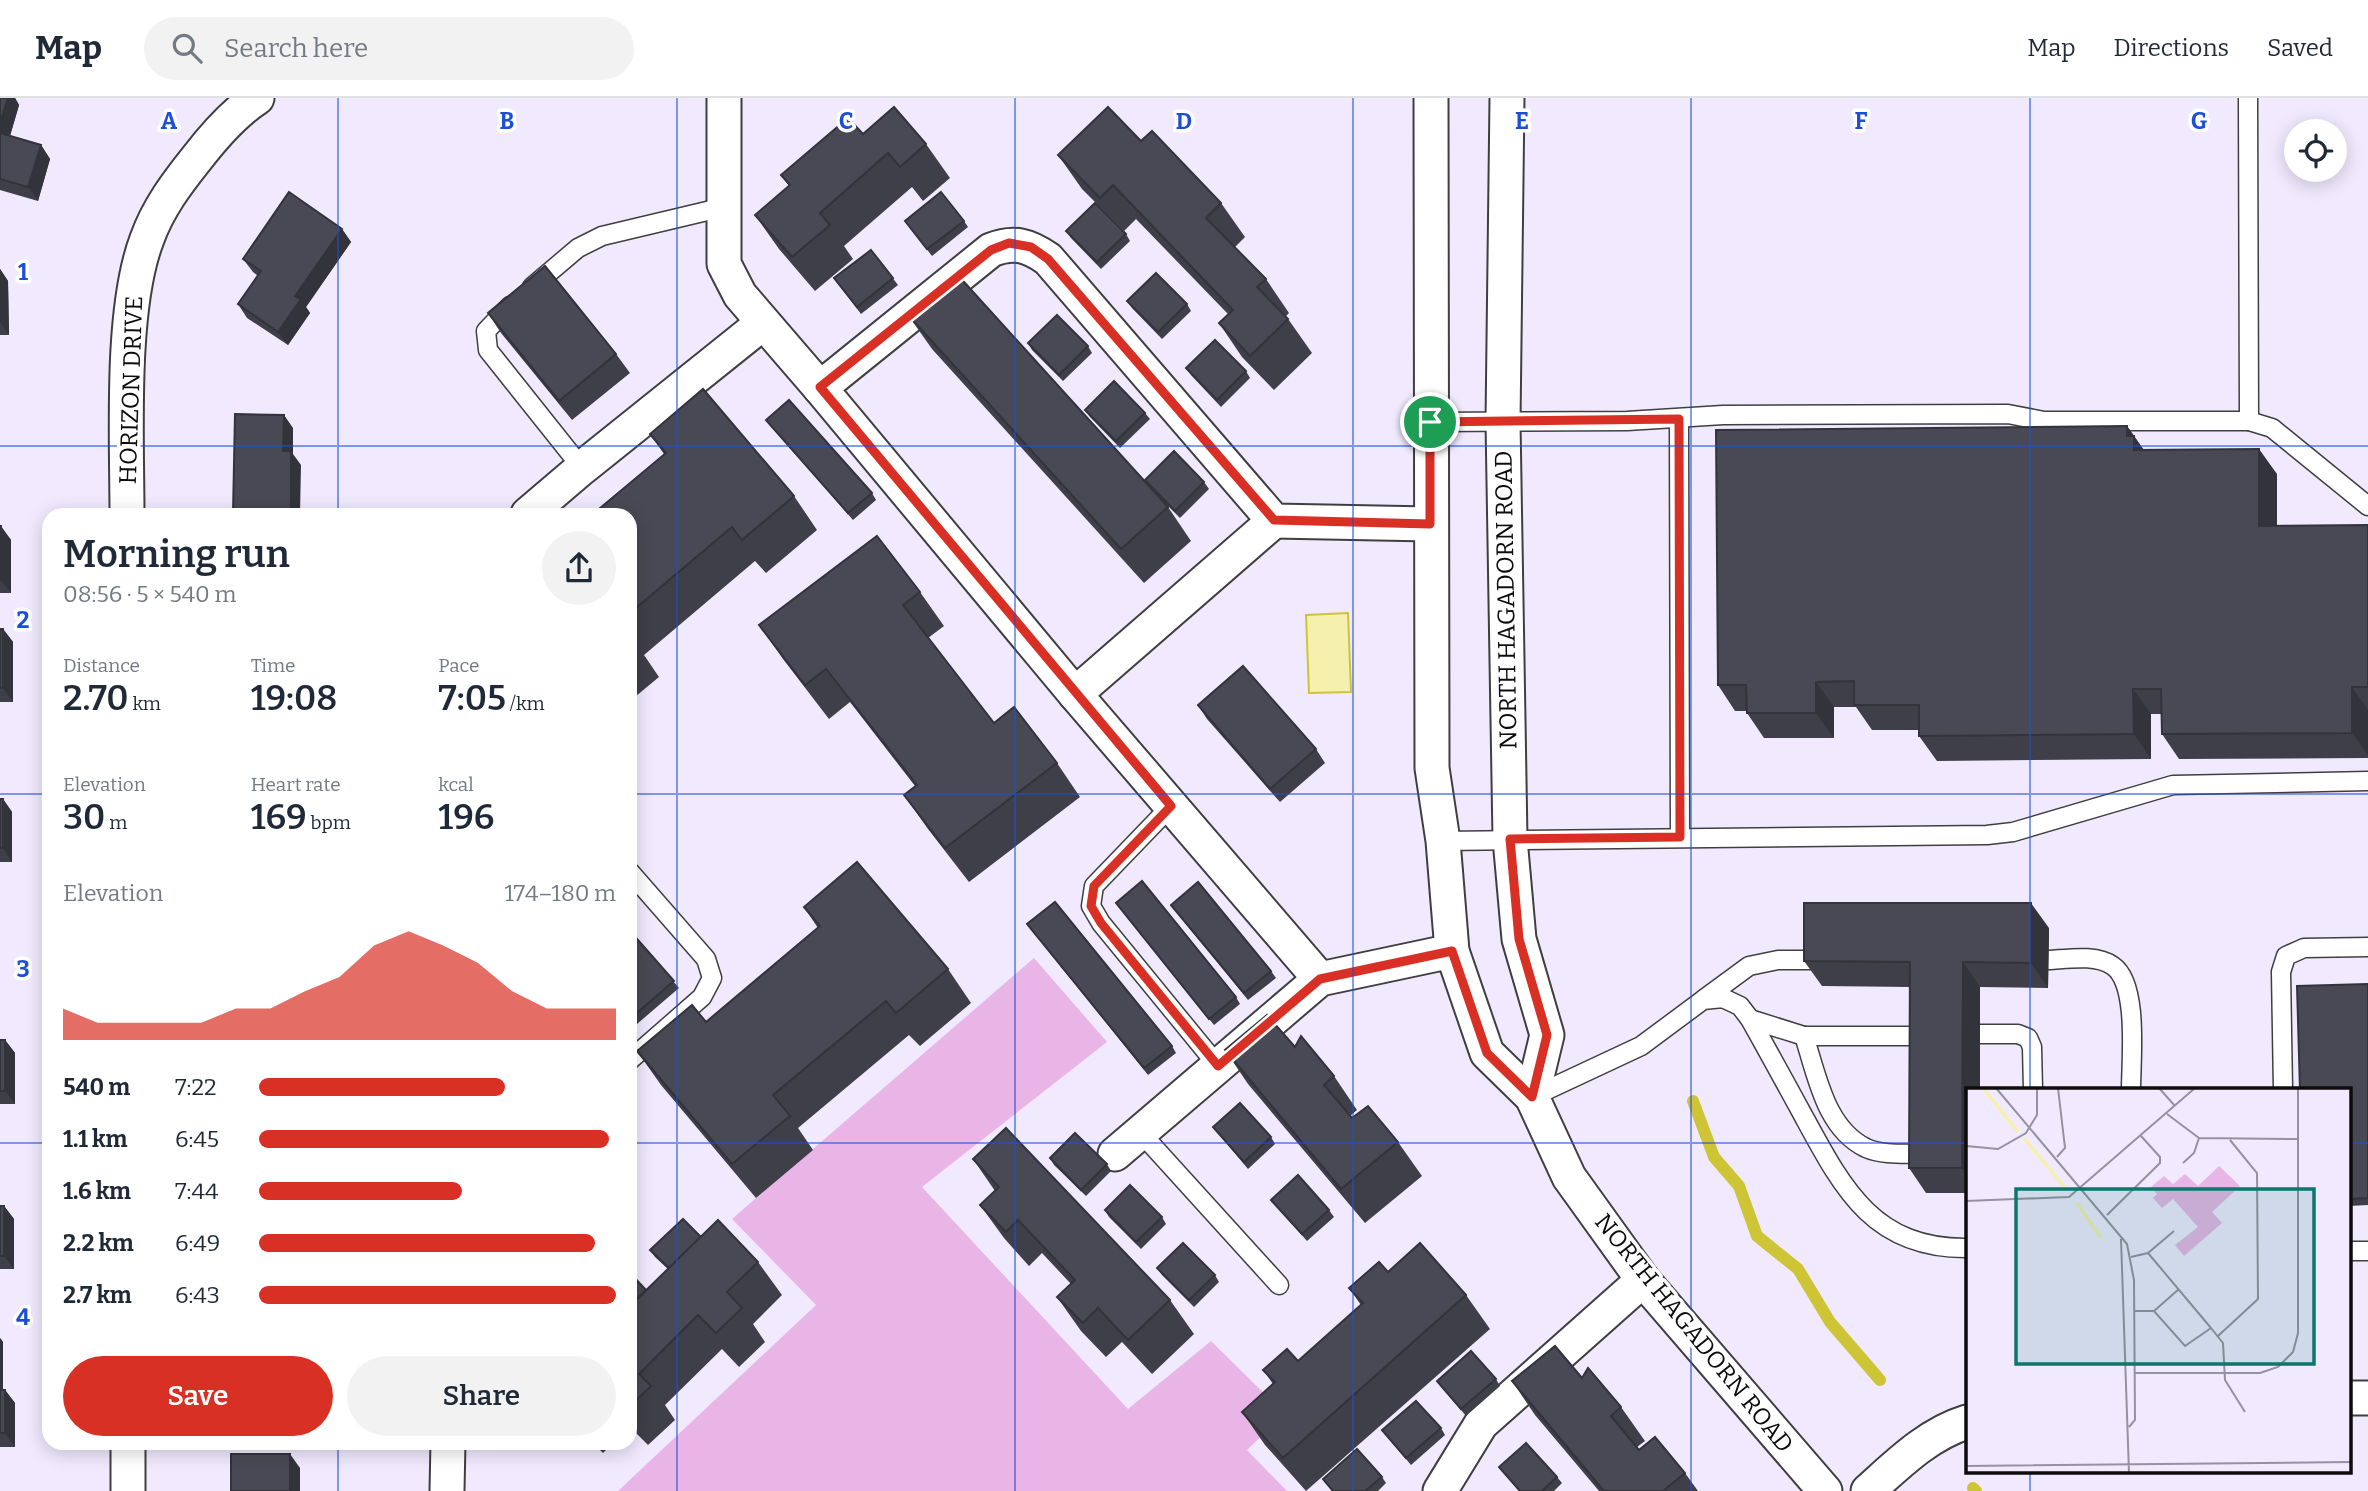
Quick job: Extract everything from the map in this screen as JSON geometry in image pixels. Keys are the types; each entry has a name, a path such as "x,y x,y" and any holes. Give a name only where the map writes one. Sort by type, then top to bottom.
{"street":[{"name":"HORIZON DRIVE","path":"127,508 129,348 136,286 146,240 177,183 207,145 242,108 257,98"},
{"path":"724,98 724,264 740,295 820,387 1075,694 1320,979"},
{"name":"NORTH HAGADORN ROAD","path":"1431,98 1432,768 1443,841 1452,951 1487,1053 1532,1097 1569,1177 1643,1280 1825,1491"},
{"name":"NORTH HAGADORN ROAD","path":"1507,98 1503,422 1510,839 1519,939 1547,1035 1532,1097"},
{"path":"820,387 991,250 1009,243 1031,247 1048,259 1274,520"},
{"path":"535,508 763,323"},
{"path":"1075,694 1274,520 1430,524"},
{"path":"1115,1154 1320,979 1452,951"},
{"path":"1440,1491 1481,1424 1643,1280"},
{"path":"2350,1398 2368,1398"},
{"path":"1868,1491 1912,1452 1948,1428 1966,1422"},
{"path":"128,1450 128,1491"},
{"path":"447,1491 448,1450"}],"lane":[{"path":"2248,98 2249,421"},
{"path":"582,468 488,350 486,331 495,319 578,248 602,236 724,207"},
{"path":"1430,422 1679,419 1723,415 2008,414 2044,421 2249,421 2272,428 2368,506"},
{"path":"1679,419 1680,837"},
{"path":"1443,841 1987,835 2013,832 2174,785 2368,781"},
{"path":"1171,806 1094,886 1091,906 1101,923 1218,1066"},
{"path":"637,880 706,959 712,978 702,997 637,1054"},
{"path":"2283,1088 2281,972 2286,956 2305,948 2368,947"},
{"path":"2049,960 2095,959 2112,966 2125,980 2129,999 2131,1088"},
{"path":"1532,1097 1641,1046 1749,966 1778,960 1822,960"},
{"path":"1703,1000 1723,998 1740,1006 1750,1019 1840,1183 1880,1224 1912,1241 1945,1248 1966,1248"},
{"path":"1750,1019 1804,1036 1927,1036"},
{"path":"1980,1034 2018,1034 2028,1038 2032,1047 2033,1088"},
{"path":"1804,1036 1831,1116 1845,1133 1867,1148 1887,1153 1926,1154"},
{"path":"1141,1133 1279,1285"},
{"path":"2350,1251 2368,1251"}],"shaded area":[{"path":"1348,613 1351,692 1309,693 1306,615"},
{"path":"1034,958 1107,1042 922,1187 1128,1409 1211,1341 1285,1414 1247,1450 1287,1491 618,1491 816,1305 732,1219"}],"building":[{"path":"0,98 8,98 0,123"},
{"path":"894,107 926,144 900,167 888,153 820,213 830,225 792,257 755,215 790,185 781,175 848,118 863,134"},
{"path":"1108,107 1141,141 1152,131 1221,203 1206,218 1266,279 1257,287 1288,319 1250,356 1219,323 1233,310 1113,185 1100,198 1058,155"},
{"path":"0,133 41,145 28,187 0,179"},
{"path":"289,192 342,229 295,296 301,299 278,332 238,304 261,271 243,259"},
{"path":"941,192 964,221 927,249 905,221"},
{"path":"1095,203 1126,234 1097,262 1066,231"},
{"path":"871,250 893,278 857,307 834,278"},
{"path":"545,266 616,354 559,401 488,313"},
{"path":"955,272 1168,507 1121,549 908,315"},
{"path":"1156,273 1187,304 1158,332 1127,301"},
{"path":"1057,315 1088,346 1059,375 1028,343"},
{"path":"1215,340 1246,371 1217,400 1186,368"},
{"path":"1114,381 1145,413 1116,441 1085,410"},
{"path":"703,389 794,496 742,540 732,527 637,607 637,508 600,508 666,453 650,434"},
{"path":"789,400 872,493 848,513 766,420"},
{"path":"235,414 284,415 283,451 291,451 291,508 233,508"},
{"path":"2127,426 2127,436 2134,436 2134,450 2259,449 2259,526 2368,525 2368,687 2352,687 2352,733 2162,734 2161,689 2133,689 2134,734 1919,736 1919,705 1854,705 1854,681 1816,682 1816,713 1747,713 1746,685 1718,685 1716,430"},
{"path":"1174,451 1204,482 1175,511 1145,480"},
{"path":"1,526 1,580 0,580"},
{"path":"877,536 920,592 903,605 994,723 1014,707 1057,763 945,848 904,795 917,785 826,669 805,685 759,625"},
{"path":"0,629 3,629 3,688 0,688"},
{"path":"1243,666 1316,749 1270,789 1198,705"},
{"path":"0,799 3,799 3,848 0,848"},
{"path":"857,862 948,969 896,1013 886,1001 773,1095 790,1116 732,1164 637,1051 692,1005 706,1022 820,926 804,907"},
{"path":"1142,881 1236,997 1209,1019 1116,903"},
{"path":"1198,882 1271,971 1244,993 1171,905"},
{"path":"1055,902 1172,1046 1144,1068 1027,924"},
{"path":"1804,903 2031,903 2031,963 1963,962 1962,1168 1909,1168 1910,962 1804,961"},
{"path":"637,939 674,981 637,1013"},
{"path":"2368,984 2368,1198 2350,1199 2350,1088 2300,1088 2297,986"},
{"path":"1267,1015 1295,1047 1301,1036 1334,1076 1324,1085 1352,1118 1368,1106 1398,1142 1341,1189 1225,1050"},
{"path":"0,1040 5,1040 5,1091 0,1091"},
{"path":"1240,1103 1271,1137 1244,1162 1213,1127"},
{"path":"1006,1128 1170,1300 1128,1340 1098,1308 1083,1323 1057,1297 1075,1280 1018,1220 1006,1232 980,1205 999,1187 973,1159"},
{"path":"1075,1133 1107,1164 1081,1190 1050,1158"},
{"path":"1298,1175 1329,1210 1302,1234 1271,1200"},
{"path":"1130,1185 1162,1217 1136,1242 1105,1210"},
{"path":"0,1206 4,1206 4,1256 0,1256"},
{"path":"683,1219 701,1237 669,1268 650,1250"},
{"path":"718,1220 758,1262 727,1292 742,1308 716,1333 698,1315 639,1374 651,1386 637,1399 637,1299"},
{"path":"1183,1243 1215,1275 1189,1300 1157,1268"},
{"path":"1420,1243 1466,1295 1283,1458 1242,1412 1275,1382 1263,1370 1287,1349 1298,1361 1363,1303 1349,1288 1379,1262 1388,1272"},
{"path":"637,1280 646,1290 637,1299"},
{"path":"1555,1346 1582,1378 1588,1368 1621,1407 1611,1416 1639,1450 1655,1437 1685,1473 1663,1491 1604,1491 1512,1381"},
{"path":"1471,1351 1496,1379 1461,1409 1437,1381"},
{"path":"0,1390 5,1390 5,1433 0,1433"},
{"path":"1416,1401 1441,1428 1406,1458 1382,1430"},
{"path":"1526,1443 1557,1477 1542,1491 1520,1491 1499,1467"},
{"path":"1357,1449 1382,1477 1365,1491 1333,1491 1323,1479"},
{"path":"231,1454 290,1454 290,1491 231,1491"}],"waterway":[{"path":"1693,1101 1714,1157 1739,1186 1757,1236 1798,1269 1830,1322 1880,1380"},
{"path":"1973,1488 1976,1491"}],"route":[{"path":"1009,243 1031,247 1048,259 1274,520 1430,524 1430,422 1679,419 1680,837 1510,839 1519,939 1547,1035 1532,1097 1487,1053 1452,951 1320,979 1218,1066 1101,923 1091,906 1094,886 1171,806 820,387 991,250 1009,243"}]}
